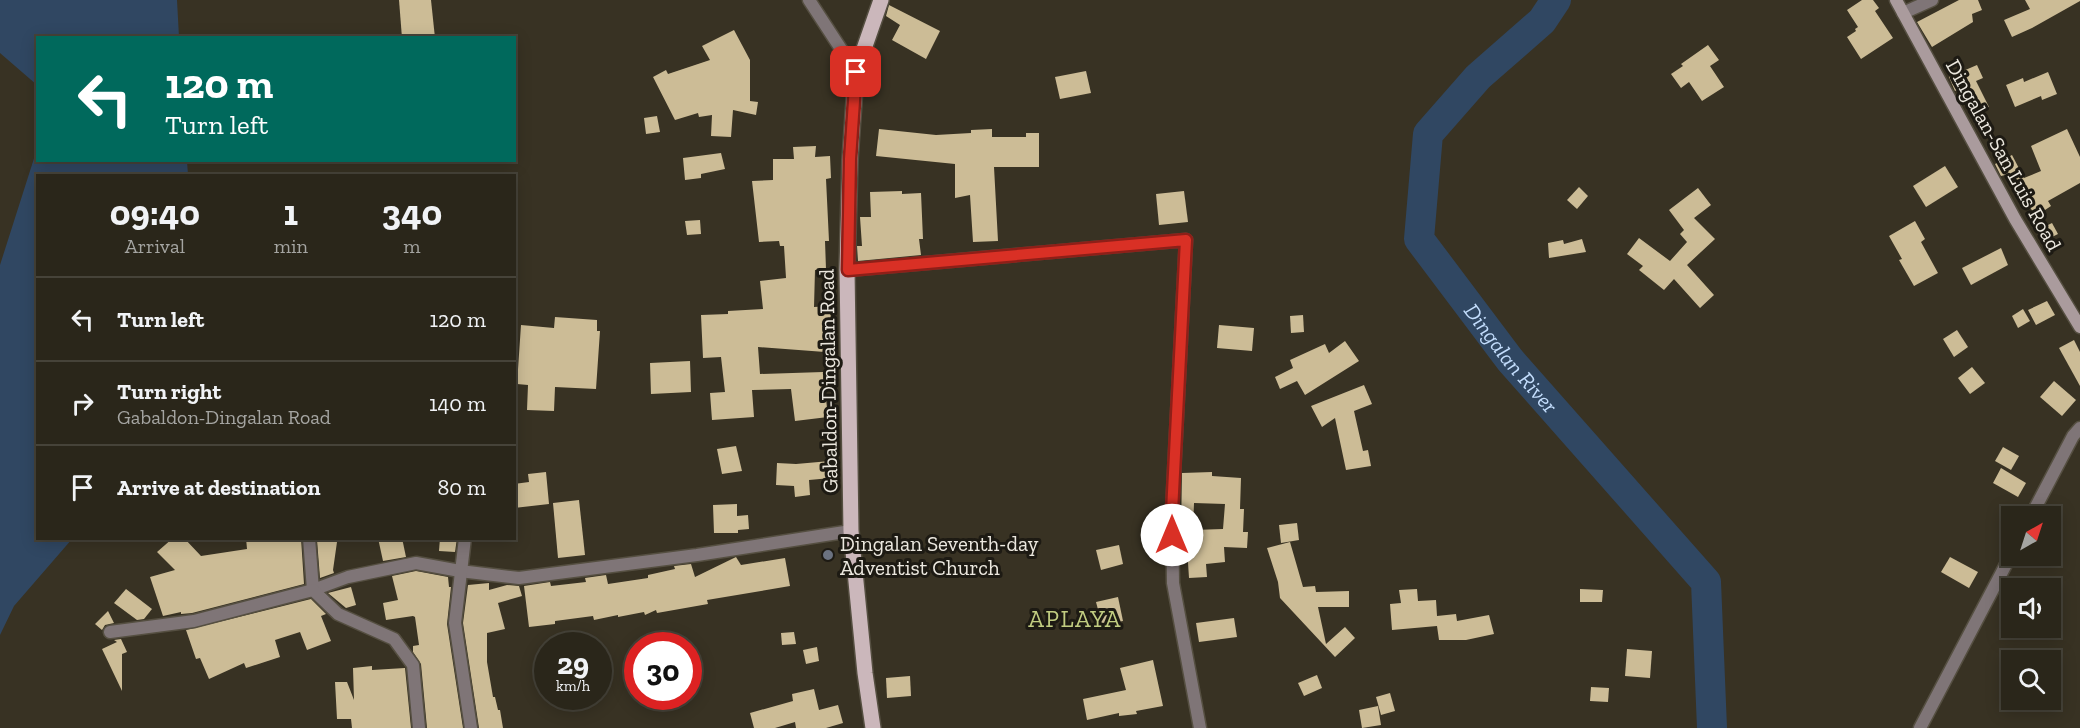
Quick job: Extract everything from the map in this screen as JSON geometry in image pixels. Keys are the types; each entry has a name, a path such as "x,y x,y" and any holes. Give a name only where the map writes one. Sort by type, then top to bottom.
{"main road":[{"name":"Gabaldon-Dingalan Road","path":"873,728 865,674 852,531 848,270 850,159 856,72 880,0"}],"street":[{"path":"809,0 856,72"},
{"name":"Dingalan-San Luis Road","path":"1896,0 2015,219 2080,327"},
{"path":"1903,13 1932,0"},
{"path":"848,270 1186,240 1172,512 1173,583 1200,728"},
{"path":"2036,506 2073,436 2080,428"},
{"path":"110,632 194,621 313,590 348,577 416,562 460,571 519,578 697,555 852,531"},
{"path":"309,540 313,590 338,614 394,639 413,665 419,728"},
{"path":"465,540 455,623 471,728"},
{"path":"1920,728 2006,566"}],"water":[{"path":"0,0 177,0 179,36 36,36 36,84 0,53"},
{"path":"36,152 36,162 187,162 188,174 36,174 36,540 71,540 14,606 0,635 0,265"}],"building":[{"path":"399,0 431,0 435,36 402,36"},
{"path":"1862,0 1873,0 1879,8 1875,11 1893,38 1861,59 1847,37 1858,27 1847,10"},
{"path":"1959,0 1978,0 1982,10 1972,14 1973,22 1932,47 1917,22"},
{"path":"2025,0 2080,1 2012,37 2004,20 2030,9"},
{"path":"889,5 940,31 926,59 892,40 900,25 886,16"},
{"path":"734,30 750,60 750,101 758,102 756,115 733,110 731,137 711,136 712,115 699,117 698,113 675,120 653,77 666,70 668,74 710,60 702,46"},
{"path":"1708,45 1719,60 1710,66 1724,87 1702,101 1689,82 1681,88 1671,74"},
{"path":"1977,65 1983,78 1976,81 1989,107 1976,114 1963,87 1955,91 1949,77"},
{"path":"1086,71 1091,93 1060,99 1055,77"},
{"path":"2048,72 2057,94 2042,100 2041,96 2015,107 2006,85 2023,78 2024,82"},
{"path":"657,116 660,132 646,134 644,118"},
{"path":"879,129 936,135 992,129 992,137 1026,137 1026,133 1039,133 1039,167 994,167 998,241 973,242 970,195 955,198 955,164 876,156"},
{"path":"2067,129 2080,157 2080,183 2048,201 2051,206 2036,216 2029,206 2024,208 2005,175 2001,176 1995,164 2012,155 2024,178 2041,171 2031,146"},
{"path":"816,146 815,157 830,156 831,178 826,179 829,241 825,241 826,269 815,270 814,307 831,306 830,348 825,347 825,352 758,347 760,374 823,372 828,417 795,421 791,389 752,390 754,417 712,420 710,393 725,392 721,357 703,358 701,315 763,309 760,281 786,278 784,246 780,246 779,241 759,242 752,181 773,180 773,159 794,159 793,147"},
{"path":"721,153 725,169 701,174 701,178 685,180 683,158"},
{"path":"1945,166 1958,187 1926,207 1913,186"},
{"path":"1579,187 1588,196 1577,209 1567,200"},
{"path":"1698,188 1711,205 1694,218 1715,239 1687,265 1714,295 1700,308 1674,279 1664,290 1639,270 1643,266 1627,254 1639,238 1670,261 1687,242 1680,234 1684,230 1669,210"},
{"path":"902,191 902,194 921,193 923,239 919,239 921,255 858,261 857,246 862,246 860,217 871,217 870,192"},
{"path":"1184,191 1188,222 1159,225 1156,194"},
{"path":"700,220 701,234 687,235 685,221"},
{"path":"1915,221 1925,239 1921,242 1938,273 1914,286 1889,236"},
{"path":"2052,223 2058,234 2042,242 2036,231"},
{"path":"1582,239 1586,252 1549,258 1548,243 1563,240 1564,244"},
{"path":"2001,248 2008,265 1971,285 1962,268"},
{"path":"2047,301 2055,315 2036,325 2028,310"},
{"path":"2023,309 2030,321 2018,328 2012,316"},
{"path":"1303,315 1304,332 1291,333 1290,316"},
{"path":"555,317 597,320 597,331 600,331 596,389 555,387 554,411 527,410 528,385 517,384 521,325 554,328"},
{"path":"1219,325 1254,328 1252,351 1217,348"},
{"path":"1957,330 1968,347 1954,357 1943,339"},
{"path":"2074,340 2080,352 2080,386 2059,348"},
{"path":"1345,341 1359,361 1305,395 1297,381 1280,389 1275,377 1293,368 1290,360 1325,344 1329,353"},
{"path":"690,361 691,392 651,394 650,363"},
{"path":"1972,367 1985,383 1970,394 1958,378"},
{"path":"2054,381 2076,400 2062,416 2040,397"},
{"path":"1364,385 1372,404 1354,411 1363,451 1368,450 1371,466 1346,470 1335,418 1322,427 1311,406"},
{"path":"736,446 742,471 722,474 717,449"},
{"path":"2003,447 2019,456 2011,470 1995,461"},
{"path":"830,461 831,478 809,480 810,495 795,497 794,486 776,485 777,463"},
{"path":"2001,468 2026,483 2018,497 1993,483"},
{"path":"546,472 549,504 516,508 516,484 529,482 528,474"},
{"path":"1212,472 1212,476 1241,478 1240,509 1244,509 1243,532 1248,532 1247,548 1224,547 1225,562 1206,564 1207,577 1189,578 1186,532 1181,532 1182,473","holes":["1194,503 1225,504 1223,529 1193,530"]},
{"path":"579,500 585,555 558,558 553,503"},
{"path":"737,504 737,516 748,515 749,529 738,530 738,533 714,533 713,505"},
{"path":"1297,523 1299,540 1281,543 1279,525"},
{"path":"171,540 186,540 201,556 247,549 246,540 301,540 304,584 192,613 181,614 181,612 163,616 150,577 175,570 157,552"},
{"path":"317,540 337,542 334,573 320,578"},
{"path":"378,540 402,540 406,557 383,561"},
{"path":"440,540 457,540 455,552 439,551"},
{"path":"1290,542 1303,587 1315,586 1316,592 1349,591 1349,607 1318,607 1326,644 1345,627 1355,638 1335,657 1280,598 1278,582 1267,548"},
{"path":"1119,545 1123,564 1101,570 1096,550"},
{"path":"736,557 741,565 785,558 790,586 707,600 708,604 657,613 656,610 645,615 644,612 594,620 593,616 529,627 524,586 550,582 551,586 586,582 585,578 606,575 608,584 648,578 648,575 675,569 674,566 691,564 695,577"},
{"path":"1950,557 1978,572 1969,588 1941,572"},
{"path":"416,571 448,577 449,587 451,587 447,624 463,728 427,728 421,664 413,652 413,646 419,645 415,617 386,620 383,603 398,600 392,576"},
{"path":"489,583 489,590 507,585 519,586 522,596 498,603 505,629 487,633 487,662 493,697 500,710 503,728 479,728 463,623 468,585"},
{"path":"351,587 356,605 346,608 328,593"},
{"path":"126,589 152,609 144,619 137,620 114,603"},
{"path":"1417,589 1418,601 1436,600 1437,616 1456,614 1457,621 1489,615 1494,634 1466,640 1439,640 1437,626 1392,630 1390,604 1401,603 1399,590"},
{"path":"1580,589 1603,590 1602,602 1580,602"},
{"path":"1118,597 1123,621 1102,625 1096,602"},
{"path":"311,599 326,614 321,616 331,641 307,650 300,632 275,640 280,657 246,668 244,663 209,679 200,658 196,659 186,630"},
{"path":"108,611 114,623 105,625 102,630 95,624"},
{"path":"1234,618 1237,637 1199,642 1196,623"},
{"path":"794,632 796,644 782,645 781,633"},
{"path":"121,639 127,652 122,654 122,691 102,649 117,642 114,640"},
{"path":"817,647 819,661 806,664 803,650"},
{"path":"1627,649 1652,651 1650,678 1625,676"},
{"path":"1153,660 1163,706 1136,711 1137,714 1119,716 1119,713 1087,720 1083,699 1126,690 1120,668"},
{"path":"372,666 372,670 405,668 411,728 352,728 351,719 337,719 335,682 347,682 354,700 353,668"},
{"path":"1317,675 1322,688 1304,696 1298,683"},
{"path":"910,676 911,696 887,698 886,678"},
{"path":"1591,687 1609,688 1608,702 1590,701"},
{"path":"814,689 819,710 838,705 843,723 826,728 796,728 795,722 775,728 754,728 750,713 793,701 792,694"},
{"path":"1390,693 1395,711 1381,715 1376,697"},
{"path":"1378,706 1381,725 1362,728 1359,710"}],"waterway":[{"name":"Dingalan River","path":"1556,0 1542,21 1478,77 1428,134 1419,239 1510,360 1706,582 1712,728"}],"place":[{"name":"Dingalan Seventh-day Adventist Church","path":"828,555"}],"district":[{"name":"APLAYA","path":"1075,618"}],"route":[{"path":"856,72 850,159 848,270 1186,240 1172,535"}]}
